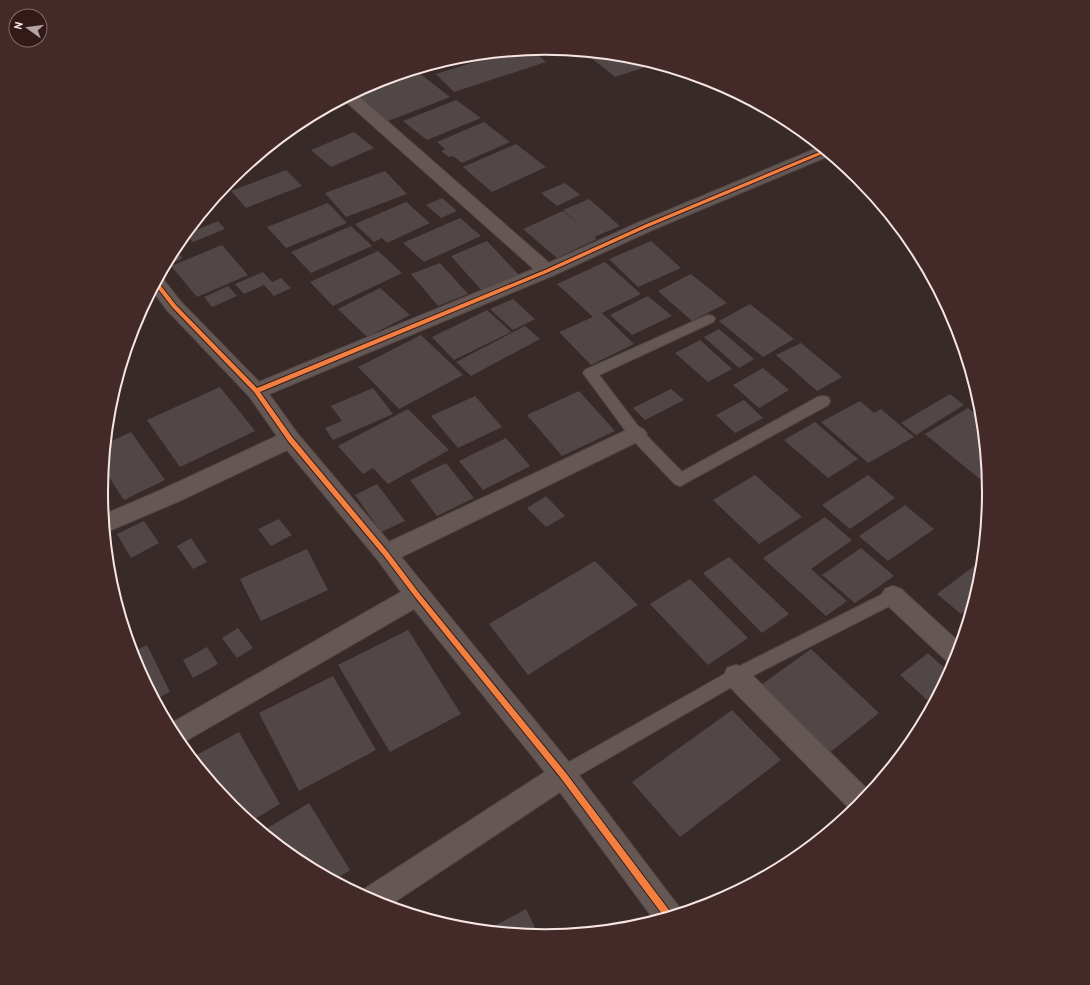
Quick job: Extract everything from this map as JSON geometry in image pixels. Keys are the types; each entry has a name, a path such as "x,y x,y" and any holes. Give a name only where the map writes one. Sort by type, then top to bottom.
{"street":[{"path":"353,99 547,271"},
{"path":"256,391 547,271 646,226 821,153"},
{"path":"159,287 174,306 256,391 290,439 386,554 417,595 563,775 666,913"},
{"path":"386,554 636,434"},
{"path":"108,522 169,496 290,439"},
{"path":"179,732 417,595"},
{"path":"893,596 952,651"},
{"path":"736,676 858,798"},
{"path":"377,897 563,775"}],"lane":[{"path":"708,319 590,373 636,434 680,480 823,401"},
{"path":"563,775 736,676 893,596"}],"building":[{"path":"538,55 546,62 454,92 436,74 488,59"},
{"path":"591,58 630,63 646,67 615,77"},
{"path":"420,74 450,97 378,125 350,100 375,89"},
{"path":"456,100 481,118 427,140 403,121"},
{"path":"484,122 510,142 462,163 453,156 449,157 441,151 445,149 437,142"},
{"path":"354,132 374,148 331,167 311,150"},
{"path":"516,144 546,167 492,192 463,167"},
{"path":"286,170 302,186 246,208 231,191"},
{"path":"385,171 407,194 346,217 325,193"},
{"path":"565,183 580,195 557,206 541,193"},
{"path":"442,198 457,211 441,218 426,205"},
{"path":"589,199 620,226 594,237 597,239 557,258 523,229 563,211 581,226 563,210"},
{"path":"406,202 430,223 387,243 382,238 374,242 355,224"},
{"path":"328,203 347,223 286,248 267,227"},
{"path":"460,218 481,236 424,262 403,243"},
{"path":"218,221 225,229 193,242 189,238 195,230"},
{"path":"351,226 372,246 311,273 291,252"},
{"path":"487,241 520,276 482,291 451,256"},
{"path":"651,241 681,268 638,287 609,259"},
{"path":"222,245 248,275 197,297 171,266"},
{"path":"378,251 402,273 333,306 310,282"},
{"path":"178,254 183,258 173,263"},
{"path":"605,262 641,294 602,313 634,344 591,365 559,332 593,317 557,284"},
{"path":"440,263 468,294 438,306 411,274"},
{"path":"263,272 272,282 281,278 291,288 274,296 264,285 244,294 235,284"},
{"path":"691,274 727,303 692,321 658,291"},
{"path":"228,286 237,296 212,307 204,297"},
{"path":"380,288 410,315 367,337 338,309"},
{"path":"648,296 672,316 632,335 610,315"},
{"path":"513,299 535,319 513,330 490,309"},
{"path":"750,304 794,339 763,357 719,321"},
{"path":"487,310 511,332 454,360 432,337"},
{"path":"525,326 540,339 471,376 456,362"},
{"path":"719,329 754,359 739,368 704,337"},
{"path":"421,335 463,375 399,409 358,367"},
{"path":"700,340 732,369 708,382 675,353"},
{"path":"801,343 842,377 817,391 776,355"},
{"path":"763,368 789,390 759,408 733,385"},
{"path":"220,387 255,431 180,467 147,420"},
{"path":"373,388 393,414 333,440 325,428 342,421 331,406"},
{"path":"671,389 684,400 645,420 633,408"},
{"path":"579,391 615,431 562,456 527,415"},
{"path":"950,394 964,405 916,435 901,423"},
{"path":"475,396 502,427 458,448 431,416"},
{"path":"744,400 763,418 735,433 716,415"},
{"path":"860,401 874,413 881,409 914,437 868,463 821,422"},
{"path":"968,408 975,414 979,435 982,479 981,480 925,434"},
{"path":"408,409 449,450 388,484 373,468 363,474 338,446"},
{"path":"815,422 858,459 828,478 784,440"},
{"path":"131,432 165,480 124,500 108,476 110,442"},
{"path":"506,438 530,466 483,490 459,461"},
{"path":"446,463 474,498 437,516 410,480"},
{"path":"755,475 802,517 759,544 713,500"},
{"path":"868,475 895,498 850,529 822,505"},
{"path":"377,484 405,521 381,532 355,495"},
{"path":"546,496 565,516 546,527 527,508"},
{"path":"905,505 934,529 888,561 859,536"},
{"path":"825,517 852,540 811,569 847,601 826,616 763,558"},
{"path":"279,519 292,535 271,546 258,529"},
{"path":"144,521 159,543 131,558 117,534"},
{"path":"191,538 207,562 193,569 177,546"},
{"path":"861,548 894,576 855,603 822,575"},
{"path":"307,549 328,590 261,621 240,579"},
{"path":"729,557 789,614 762,633 703,573"},
{"path":"595,561 638,605 528,675 489,624"},
{"path":"976,564 968,606 967,609 961,614 937,594"},
{"path":"690,579 748,638 708,665 650,604"},
{"path":"238,628 253,648 237,658 222,638"},
{"path":"408,630 461,714 390,752 338,665"},
{"path":"147,645 170,692 159,698 137,650"},
{"path":"207,647 218,664 193,678 183,660"},
{"path":"811,649 879,713 829,753 761,685"},
{"path":"928,653 945,669 932,696 927,700 900,675"},
{"path":"333,676 376,750 299,791 259,713"},
{"path":"732,710 781,760 680,837 632,782"},
{"path":"239,732 280,804 255,819 216,781 195,756"},
{"path":"309,803 350,870 338,878 302,856 266,829"},
{"path":"526,909 536,930 516,929 493,927"}],"cycle path":[{"path":"256,391 547,271 646,226 821,153"},
{"path":"159,287 174,306 256,391 290,439 386,554 417,595 563,775 666,913"}]}
